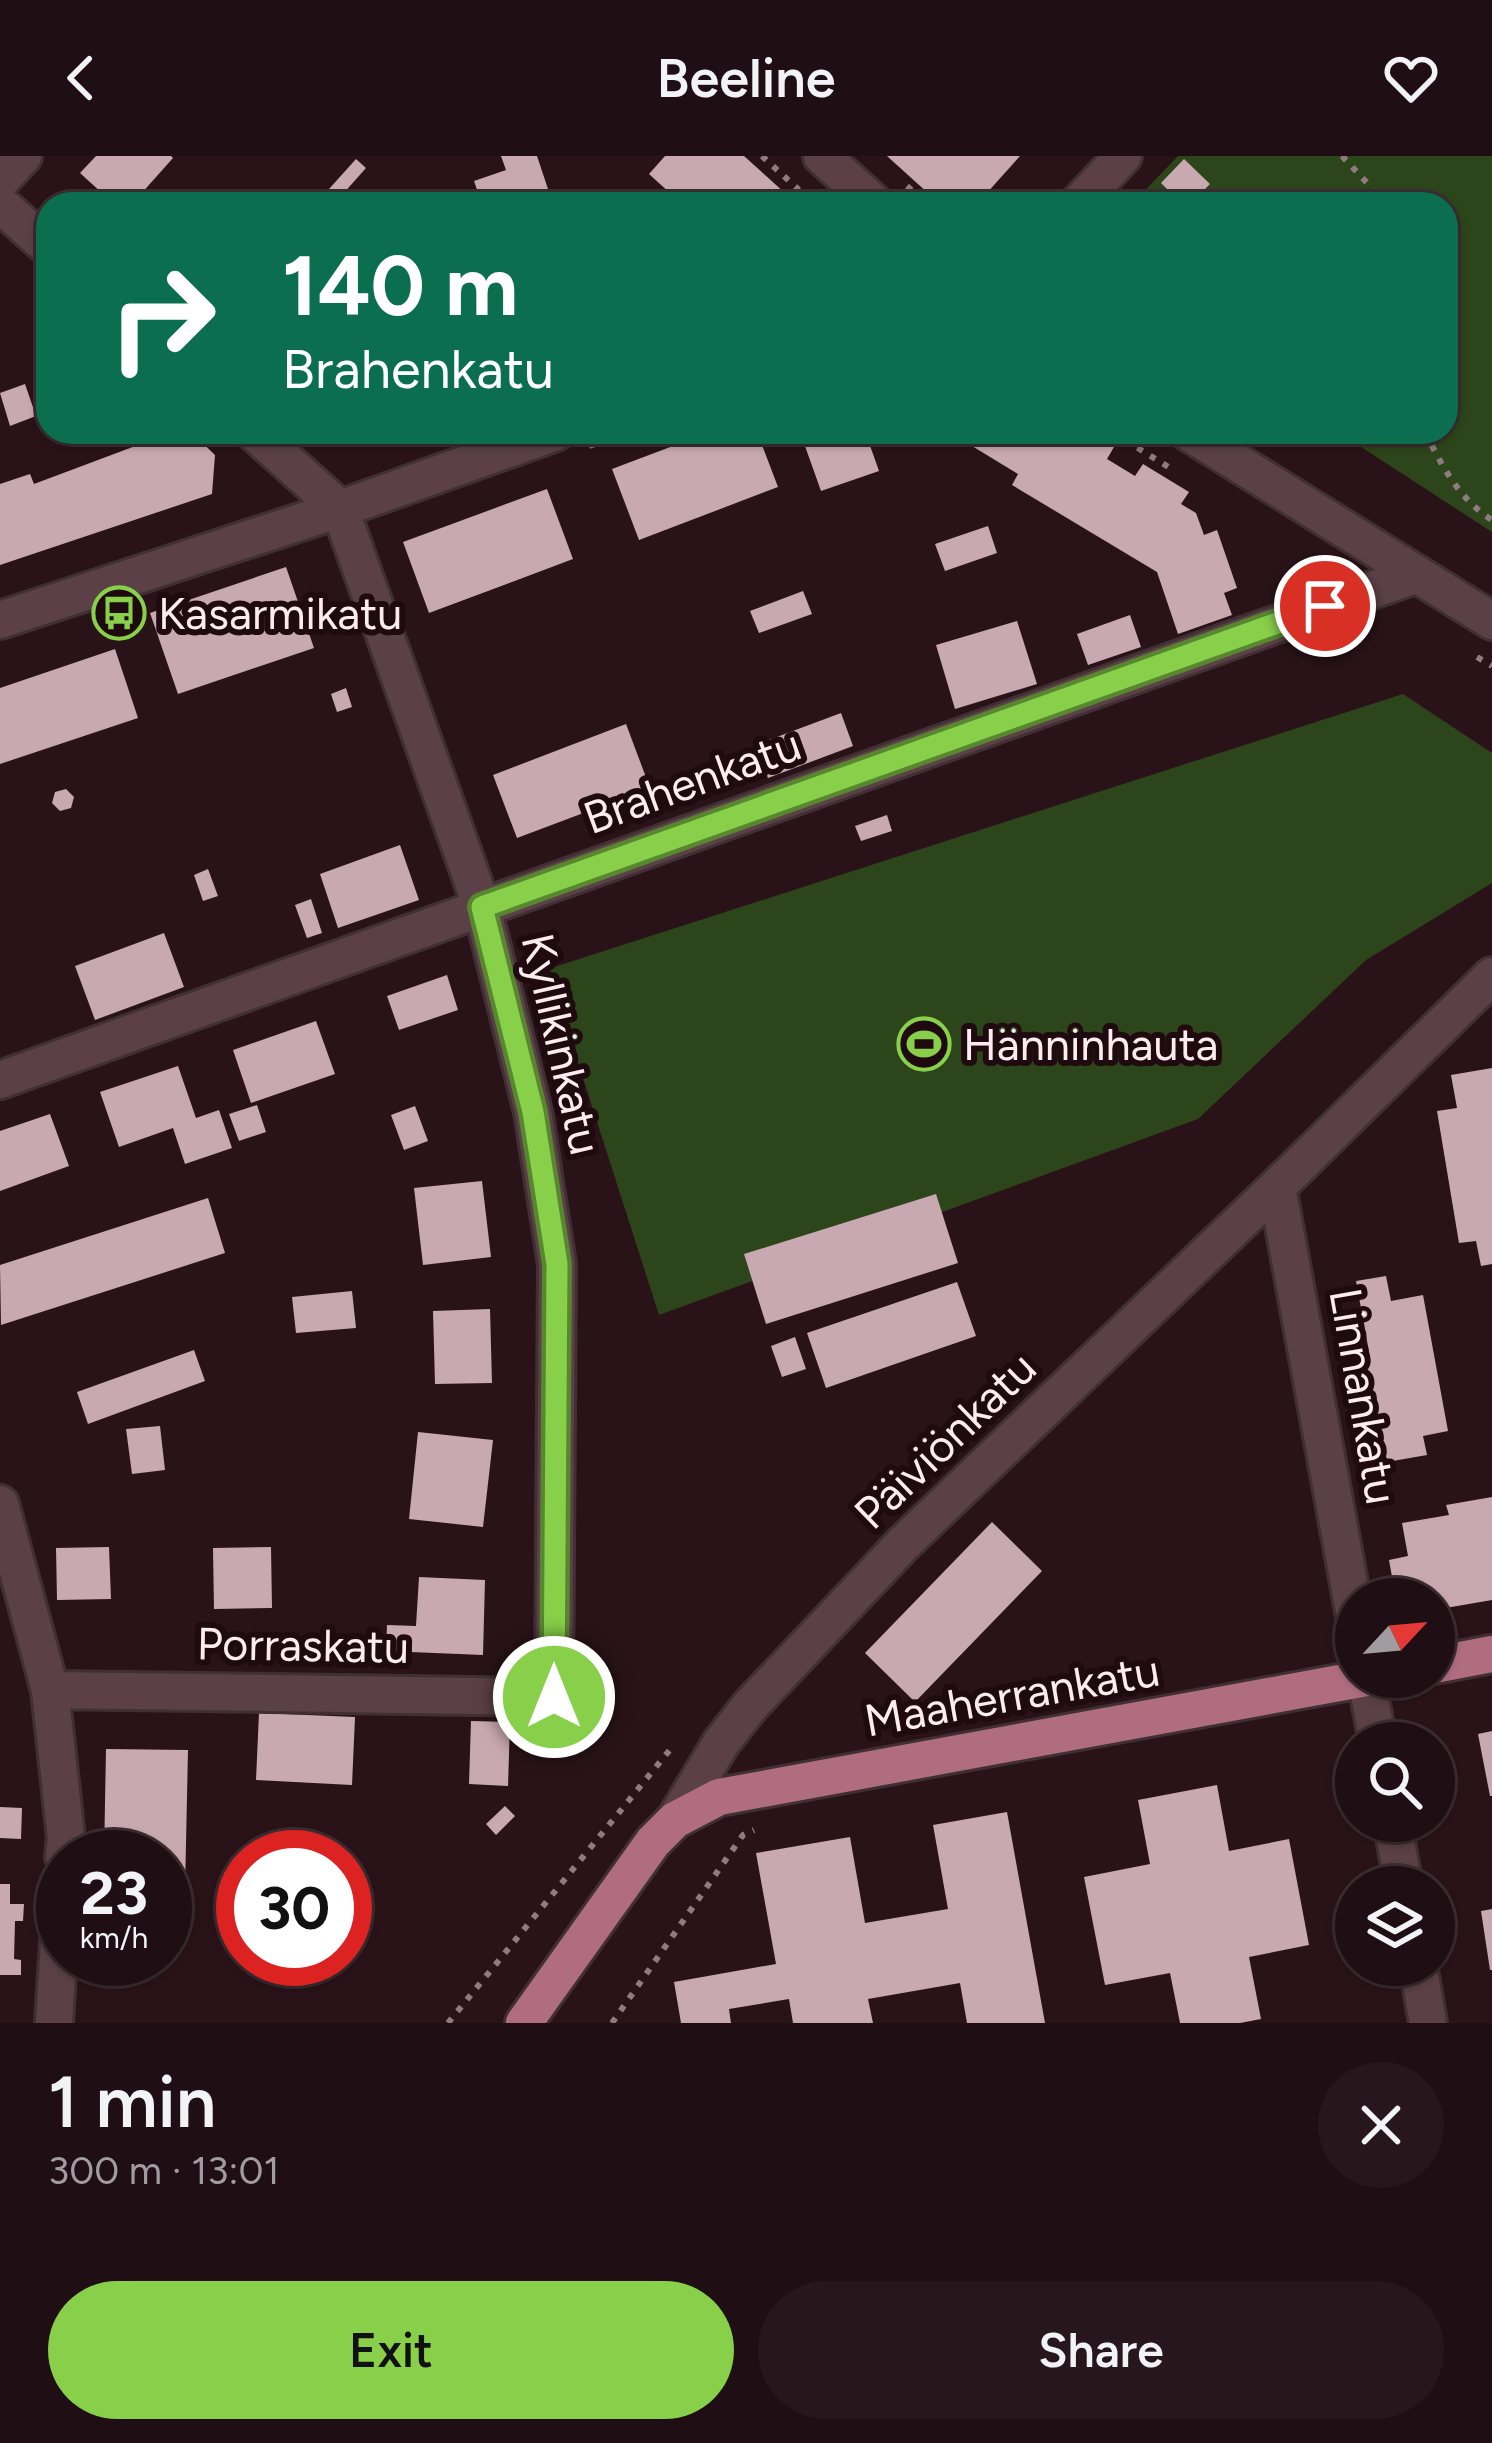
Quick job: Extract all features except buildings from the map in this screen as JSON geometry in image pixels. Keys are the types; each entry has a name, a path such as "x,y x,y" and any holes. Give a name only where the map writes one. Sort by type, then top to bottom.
{"main road":[{"path":"1455,1661 1492,1654"},
{"name":"Maaherrankatu","path":"675,1820 719,1797 1335,1683"},
{"name":"Päiviönkatu","path":"524,2023 653,1842 675,1820"}],"street":[{"path":"0,181 23,156"},
{"path":"822,156 862,192"},
{"path":"1089,192 1123,156"},
{"path":"0,205 36,237"},
{"path":"267,444 340,509"},
{"path":"0,620 522,444"},
{"path":"1207,444 1492,621"},
{"name":"Kyllikinkatu","path":"340,509 482,907 533,1112 557,1264 554,1697"},
{"name":"Brahenkatu","path":"0,1080 1417,574"},
{"name":"Päiviönkatu","path":"675,1820 749,1706 872,1577 1492,976"},
{"name":"Linnankatu","path":"1277,1186 1348,1578"},
{"path":"0,1504 50,1690 64,1830"},
{"name":"Porraskatu","path":"50,1690 554,1697"},
{"path":"54,2023 56,1986"},
{"path":"1422,1986 1428,2023"}],"path":[{"path":"762,156 802,192"},
{"path":"1342,156 1373,192"},
{"path":"1431,444 1450,479 1492,520"},
{"path":"448,2023 677,1741"},
{"path":"611,2023 743,1835 789,1816 784,1786"}],"green space":[{"path":"1178,156 1492,156 1492,532 1356,444 1458,444 1458,192 1144,192"},
{"name":"Hänninhauta","path":"1403,694 1492,753 1492,883 1366,960 1198,1119 659,1315 548,969"}],"place":[{"name":"Kasarmikatu","path":"119,613"},
{"name":"Hänninhauta","path":"924,1044"}],"route":[{"path":"554,1697 557,1264 533,1112 482,907 1325,606"}]}
